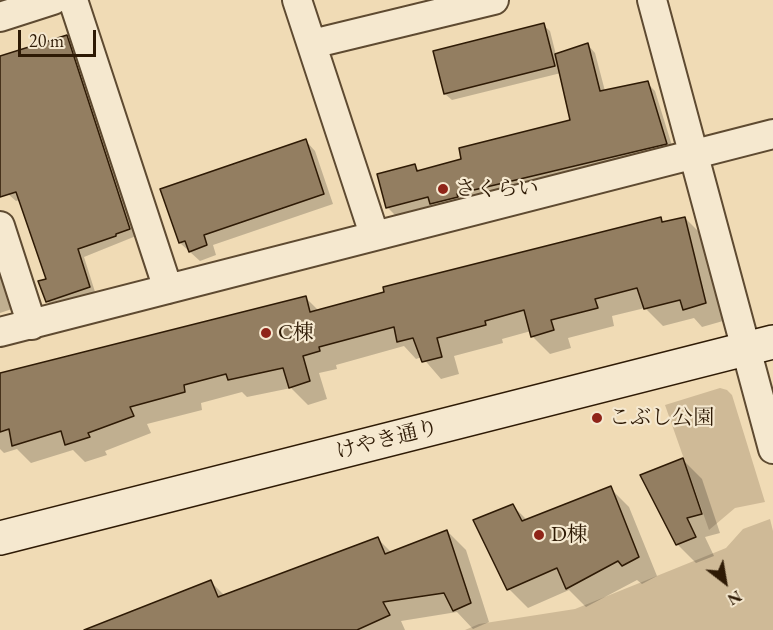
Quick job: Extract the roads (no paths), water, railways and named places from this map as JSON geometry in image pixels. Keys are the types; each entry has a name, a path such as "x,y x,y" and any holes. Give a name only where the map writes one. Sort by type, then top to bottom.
{"street":[{"path":"0,17 53,0"},
{"path":"73,0 168,289"},
{"path":"297,0 374,234"},
{"path":"312,44 494,0"},
{"path":"652,0 693,154 760,345 773,449"},
{"path":"0,332 374,234 773,134"},
{"path":"0,226 32,325"},
{"name":"けやき通り","path":"0,538 760,345"}],"place":[{"name":"さくらい","path":"443,189"},
{"name":"C棟","path":"266,333"},
{"name":"こぶし公園","path":"597,418"},
{"name":"D棟","path":"539,535"}]}
